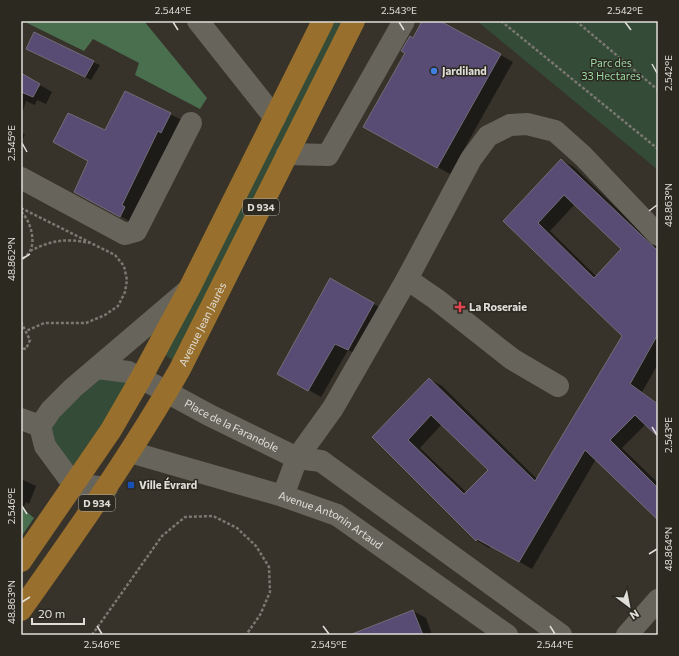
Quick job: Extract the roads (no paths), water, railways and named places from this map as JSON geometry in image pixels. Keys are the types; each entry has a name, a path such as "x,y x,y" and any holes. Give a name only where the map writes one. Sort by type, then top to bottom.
{"main road":[{"name":"D 934","path":"21,561 111,430 141,378 189,289 323,21"},
{"name":"Avenue Jean Jaurès","path":"21,610 107,488 180,369 354,21"}],"street":[{"path":"198,21 275,118"},
{"path":"287,154 328,155 404,21"},
{"path":"21,178 125,234 136,231 191,123"},
{"path":"282,496 297,458 333,408 407,279 471,159 488,136 510,125 527,124 555,130 583,156 658,235"},
{"path":"407,279 436,299 512,359 558,386"},
{"path":"107,488 74,484 45,446 30,423 51,410 73,388 189,289"},
{"name":"Place de la Farandole","path":"97,368 128,372 297,458 321,461 561,635"},
{"name":"Avenue Antonin Artaud","path":"130,452 282,496 337,515 507,635"},
{"path":"627,635 658,600"}],"place":[{"name":"Jardiland","path":"434,71"},
{"name":"La Roseraie","path":"460,307"},
{"name":"Ville Évrard","path":"131,485"}],"park label":[{"name":"Parc des 33 Hectares","path":"611,69"}]}
